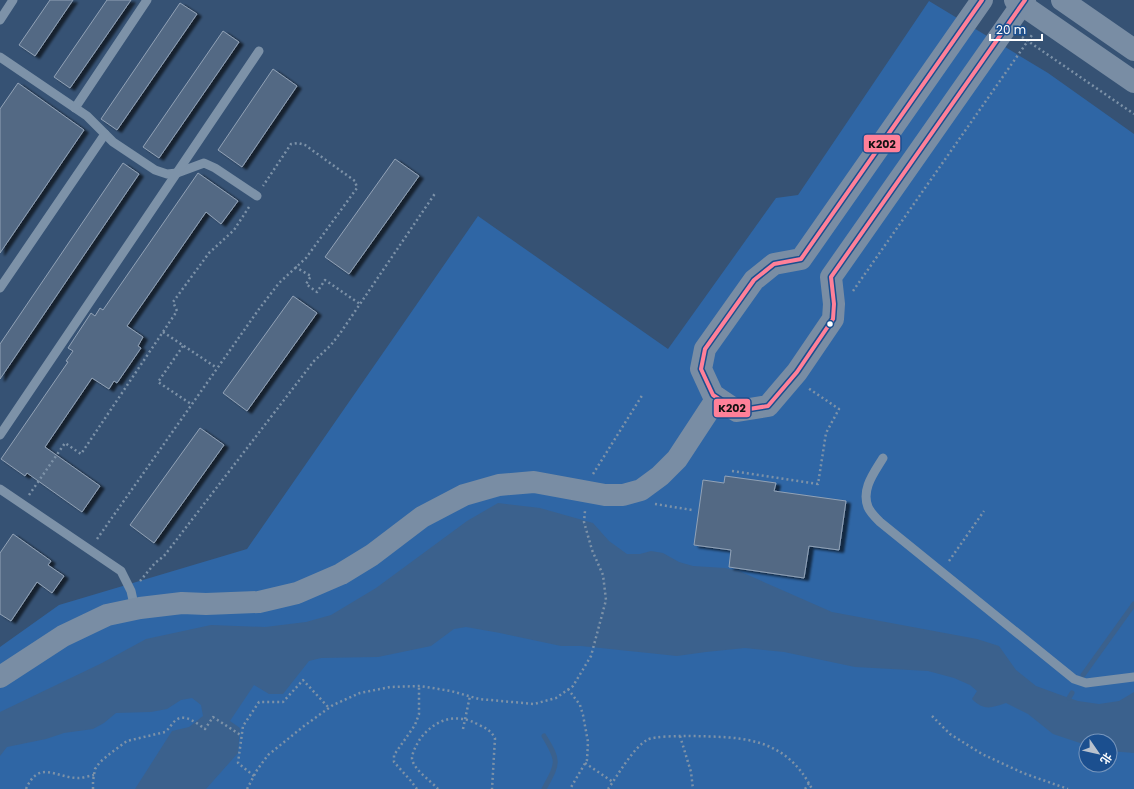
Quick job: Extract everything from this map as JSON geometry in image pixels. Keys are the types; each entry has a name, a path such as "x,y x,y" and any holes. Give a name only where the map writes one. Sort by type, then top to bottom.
{"street":[{"path":"982,0 801,259 774,264 754,280 705,349 701,370 713,395 737,411 768,406 793,377 833,319 834,304 831,277 1007,26 1020,2 1043,20 1134,82"},
{"path":"1062,0 1134,50"},
{"path":"0,677 63,636 108,615 133,600 206,604 259,602 297,593 341,574 372,555 422,517 464,495 499,485 534,482 605,495 623,495 641,490 660,476 677,459 717,398"}],"lane":[{"path":"0,20 13,0"},
{"path":"75,108 147,0"},
{"path":"0,435 259,50"},
{"path":"0,57 87,116 113,142 155,170 167,174 204,163 215,168 256,196"},
{"path":"0,288 105,134"},
{"path":"883,458 867,486 866,498 868,508 880,522 1074,679 1086,683 1134,677"},
{"path":"0,489 121,571 133,600"}],"path":[{"path":"851,294 1043,20"},
{"path":"1007,26 1134,114"},
{"path":"23,504 65,443 81,454 177,311 173,302 208,253 234,230 291,144 298,143 305,145 355,181 357,188 306,258 279,283 259,309 90,549"},
{"path":"133,600 146,573 164,556 314,361 341,332 436,192"},
{"path":"295,267 311,276 306,284 317,292 325,280 360,304"},
{"path":"163,332 217,368"},
{"path":"183,346 158,382 191,404"},
{"path":"732,471 818,484 826,432 839,409 793,377"},
{"path":"247,789 268,755 329,708 360,693 390,688 419,686 450,691 479,699 534,704 556,698 573,686 591,656 606,600 603,575 592,550 584,522 587,491 594,472 643,394"},
{"path":"641,490 652,504 692,510"},
{"path":"942,572 984,511"},
{"path":"254,776 238,763 243,726 260,702 283,702 304,680 329,708"},
{"path":"417,789 394,762 394,755 415,725 418,714 419,686"},
{"path":"568,689 580,705 588,742 587,760 571,789"},
{"path":"463,729 470,696"},
{"path":"932,716 950,734 982,754 1023,773 1068,789"},
{"path":"94,789 95,769 100,762 127,742 165,732 175,720 180,717 184,717 205,729 213,717 242,736"},
{"path":"438,789 420,772 414,764 412,758 414,749 425,733 433,725 448,719 465,718 492,732 495,738 492,789"},
{"path":"680,736 691,772 693,789"},
{"path":"608,789 637,747 649,739 680,736 729,737 766,744 783,755 798,768 812,789"},
{"path":"585,763 613,782"},
{"path":"26,789 34,775 43,772 55,772 79,778 94,775"},
{"path":"805,789 809,783"}],"shaded area":[{"path":"929,1 1048,73 1134,134 1134,789 0,789 0,647 59,605 247,549 478,216 668,349 776,198 798,195"},
{"path":"498,503 540,508 593,523 609,541 627,554 640,554 651,551 663,553 679,562 693,566 725,568 739,571 832,612 977,639 999,646 1016,670 1036,686 1078,701 1099,704 1119,701 1134,692 1134,753 1118,752 1118,733 1078,733 1078,742 1053,734 1028,714 1006,703 992,707 984,707 972,699 977,691 970,685 954,678 928,671 855,667 784,652 745,648 677,656 581,646 561,646 466,627 454,629 431,646 378,657 321,658 309,661 283,694 269,694 254,685 230,721 240,728 238,753 206,789 135,789 172,731 189,727 203,716 201,705 192,698 181,700 167,709 151,712 116,713 104,723 93,729 64,733 46,739 7,747 0,756 0,712 102,663 146,639 211,625 265,627 306,622 331,615 376,588 467,521"}],"building":[{"path":"50,0 73,0 35,56 19,45"},
{"path":"107,0 131,0 70,88 54,77"},
{"path":"180,3 197,14 117,130 101,119"},
{"path":"223,31 239,42 159,158 143,147"},
{"path":"273,69 297,86 242,167 218,150"},
{"path":"18,83 84,130 0,253 0,109"},
{"path":"395,159 419,176 349,274 325,257"},
{"path":"123,163 139,174 0,379 0,344"},
{"path":"198,173 238,201 221,224 206,212 127,326 143,337 138,346 141,348 117,383 114,381 109,389 92,378 45,447 100,486 82,512 27,473 25,476 1,459 68,362 66,361 73,351 68,348 91,313 95,316 100,308 103,310"},
{"path":"293,296 317,313 247,411 223,393"},
{"path":"200,428 224,445 154,543 130,525"},
{"path":"725,476 776,483 774,491 846,501 839,550 809,546 804,578 729,567 731,550 694,545 703,480 724,483"},
{"path":"13,534 51,561 48,565 64,576 52,593 37,582 11,621 0,614 0,553"}],"waterway":[{"path":"1083,675 1134,604"},
{"path":"1069,698 1072,693"},
{"path":"544,736 555,757 554,768 544,789"}],"transit line":[{"name":"K202","path":"982,0 801,259 774,264 754,280 705,349 701,369 713,395 737,411 768,406 797,372 833,319 834,304 831,277 1025,0"}]}
